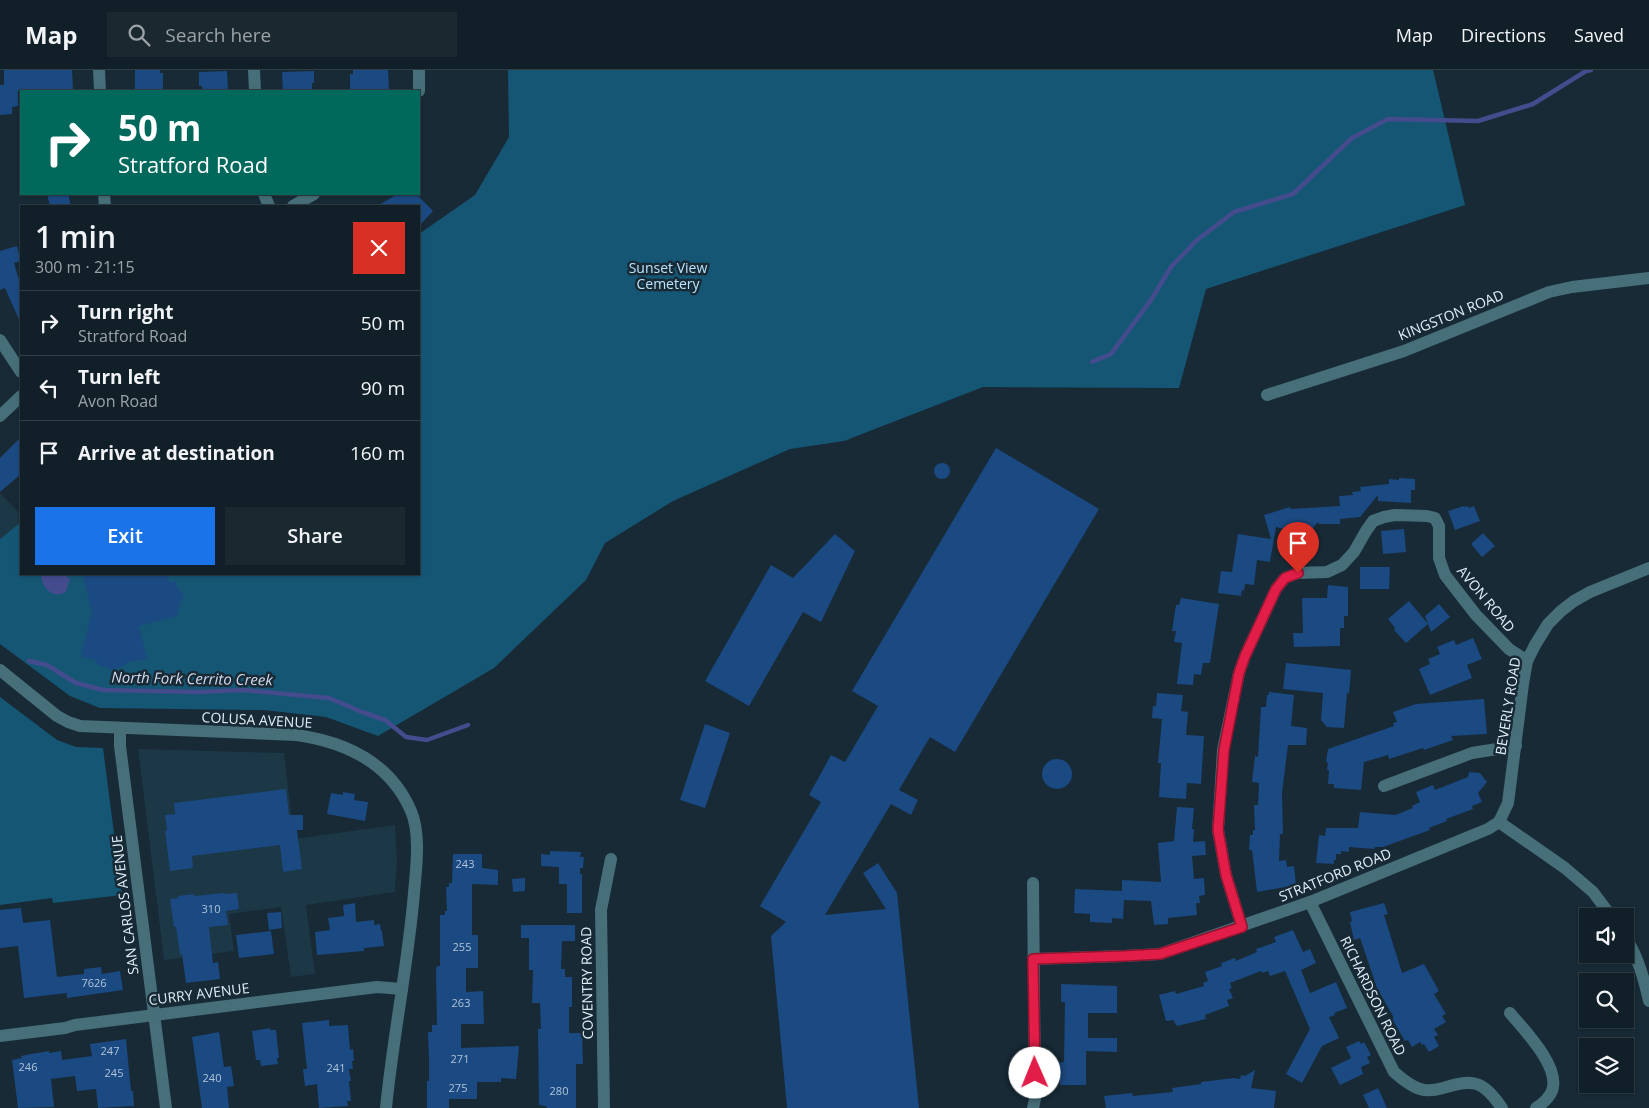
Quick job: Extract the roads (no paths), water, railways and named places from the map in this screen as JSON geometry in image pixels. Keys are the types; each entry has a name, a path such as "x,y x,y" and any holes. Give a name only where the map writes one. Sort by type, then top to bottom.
{"street":[{"path":"99,70 100,90"},
{"path":"254,70 255,90"},
{"path":"419,70 419,90"},
{"path":"295,205 312,195"},
{"name":"KINGSTON ROAD","path":"1267,395 1404,351 1549,292 1572,287 1649,278"},
{"path":"0,340 20,370"},
{"path":"0,416 20,397"},
{"name":"AVON ROAD","path":"1242,927 1226,875 1218,830 1224,750 1239,673 1245,656 1276,589 1285,578 1298,573 1327,572 1342,565 1354,552 1366,530 1374,521 1384,516 1428,516 1435,518 1439,526 1439,558 1444,575 1476,615 1509,649 1528,661"},
{"name":"BEVERLY ROAD","path":"1499,822 1508,803 1523,684 1528,661 1535,645 1548,624 1574,601 1590,592 1649,568"},
{"name":"COLUSA AVENUE","path":"0,670 58,716 80,726 296,735 317,738 335,743 368,759 395,783 412,812 416,835 416,867 412,919 386,1108"},
{"name":"SAN CARLOS AVENUE","path":"120,729 121,750 166,1108"},
{"path":"1384,786 1472,753 1516,746"},
{"path":"1499,822 1566,868 1593,892 1605,908"},
{"name":"STRATFORD ROAD","path":"1033,959 1160,954 1310,902 1488,829 1499,822"},
{"name":"COVENTRY ROAD","path":"604,1108 602,910 611,859"},
{"path":"1033,883 1035,1099 1033,1108"},
{"name":"RICHARDSON ROAD","path":"1310,902 1394,1072 1420,1089 1437,1090 1469,1082 1492,1093 1502,1108"},
{"path":"1634,955 1643,977 1649,1001"},
{"name":"CURRY AVENUE","path":"0,1036 381,987 402,989"},
{"path":"1510,1013 1547,1061 1553,1079 1552,1091 1544,1102 1536,1108"}],"waterway":[{"name":"North Fork Cerrito Creek","path":"1092,362 1111,354 1151,300 1171,267 1197,240 1234,212 1293,194 1352,138 1388,119 1478,121 1533,104 1586,71 1591,70"},
{"name":"North Fork Cerrito Creek","path":"29,661 47,665 76,683 103,690 199,692 243,690 329,698 385,720 406,737 427,740 468,725"}],"park label":[{"name":"Sunset View Cemetery","path":"668,276"}]}
